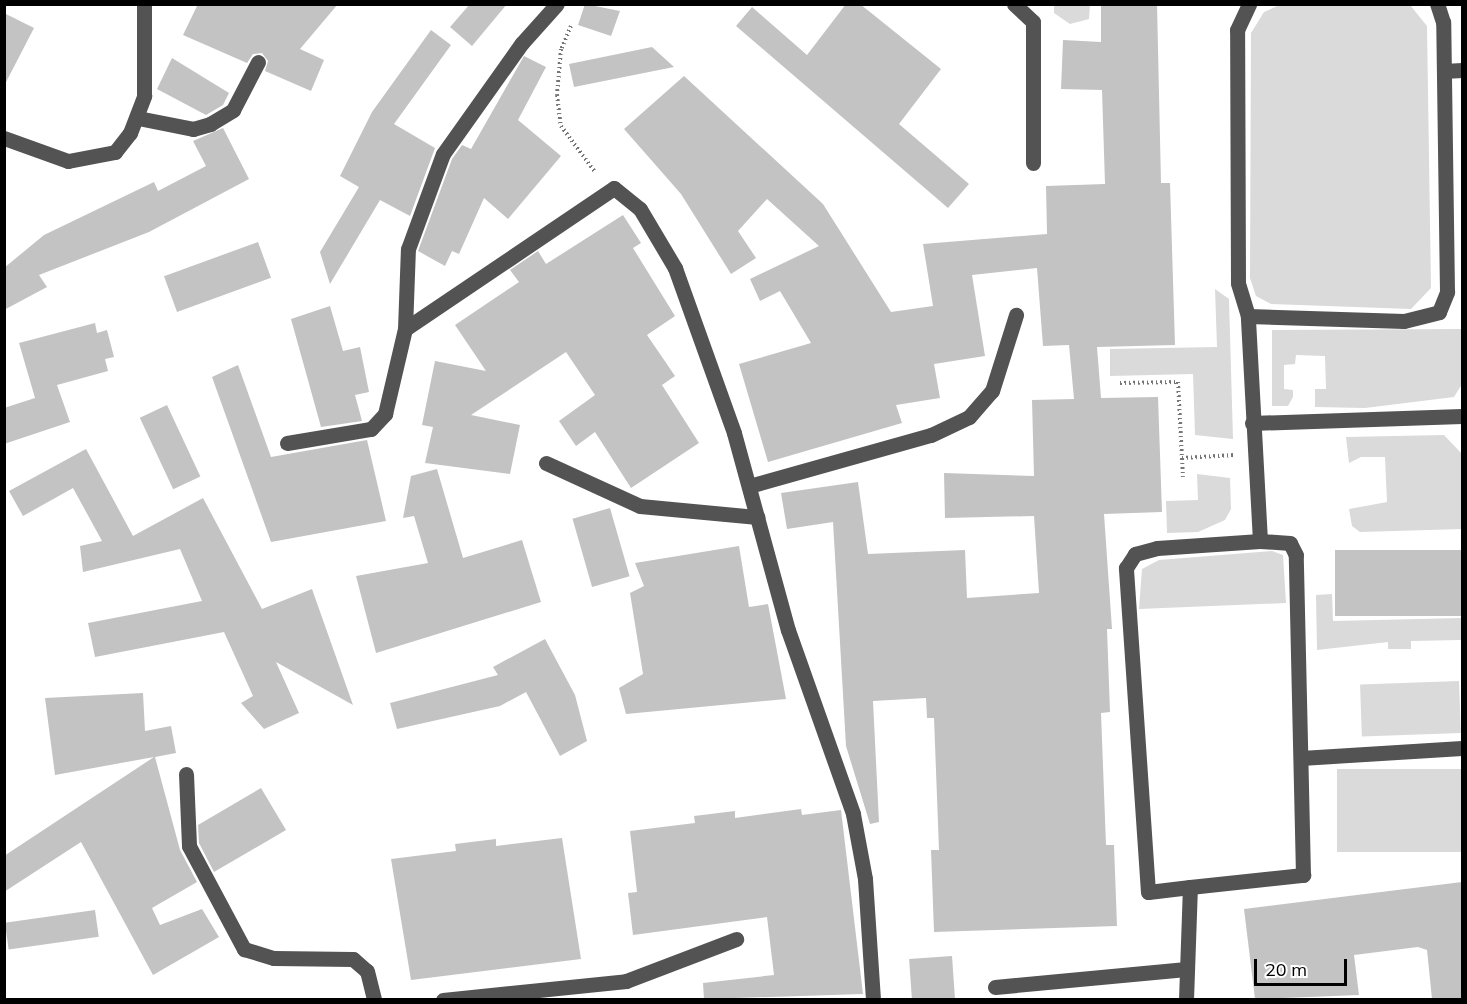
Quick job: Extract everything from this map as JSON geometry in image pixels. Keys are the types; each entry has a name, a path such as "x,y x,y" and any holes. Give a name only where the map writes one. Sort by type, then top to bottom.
{"street":[{"path":"4,138 68,161 91,160 115,152 138,118 148,68 144,4"},
{"path":"287,443 371,429 385,414 405,329 408,249 443,154 522,43 557,4"},
{"path":"1014,4 1033,22 1032,163"},
{"path":"1249,4 1237,30 1238,283 1248,316 1260,541"},
{"path":"1248,316 1404,321 1439,312 1447,292 1444,71 1438,5"},
{"path":"138,118 192,129 210,124 233,110 258,62"},
{"path":"1444,71 1462,70"},
{"path":"405,329 614,188 640,208 675,268 749,486 788,630 853,814 865,879 873,999"},
{"path":"749,486 931,435 969,417 992,391 1016,315"},
{"path":"1252,423 1462,416"},
{"path":"546,463 640,506 757,517"},
{"path":"1260,541 1290,543 1296,555 1303,875 1148,892 1126,568 1135,554 1157,548 1260,541"},
{"path":"1301,758 1462,748"},
{"path":"186,774 189,846 244,949 273,958 353,959 367,971 374,999"},
{"path":"1186,999 1190,887"},
{"path":"443,999 626,981 736,939"},
{"path":"995,987 1186,969"}],"path":[{"path":"573,22 561,49 557,94 561,126 583,162 614,188"},
{"path":"1120,383 1178,382 1183,477"},
{"path":"1182,458 1231,455"}],"shaded area":[{"path":"1282,4 1410,5 1427,26 1431,288 1411,309 1271,304 1256,296 1250,278 1251,33 1264,12"},
{"path":"1054,5 1090,5 1089,19 1070,24 1054,13"},
{"path":"1215,289 1229,299 1233,439 1195,435 1193,374 1110,376 1110,349 1217,347"},
{"path":"1462,306 1462,384 1454,397 1365,408 1315,407 1315,389 1326,389 1325,356 1296,355 1295,364 1284,365 1284,389 1293,390 1293,397 1288,406 1272,406 1272,330 1461,329"},
{"path":"1444,435 1462,454 1462,529 1360,532 1352,526 1349,509 1387,502 1385,457 1361,457 1349,463 1346,437"},
{"path":"1197,474 1230,478 1231,509 1225,520 1198,532 1167,533 1166,501 1198,500"},
{"path":"1272,551 1283,555 1286,603 1139,609 1142,569 1159,560"},
{"path":"1332,594 1333,621 1462,618 1462,647 1461,640 1411,641 1411,649 1388,649 1388,642 1317,650 1316,595"},
{"path":"1459,681 1461,733 1362,736 1360,684"},
{"path":"1337,769 1462,769 1462,852 1337,852"}],"building":[{"path":"198,4 338,4 300,49 324,60 311,91 265,71 268,61 262,53 253,54 247,63 183,35"},
{"path":"470,4 507,4 472,46 450,27"},
{"path":"585,4 620,11 611,36 578,25"},
{"path":"846,4 860,4 941,69 899,124 969,184 948,208 736,26 752,7 807,55"},
{"path":"1101,4 1157,4 1161,183 1170,183 1175,345 1097,347 1101,398 1158,397 1162,512 1104,514 1112,629 1107,629 1110,712 1101,713 1106,845 1114,845 1117,926 934,932 931,850 939,850 934,718 927,718 926,698 873,701 879,822 870,824 846,746 833,522 787,529 781,493 858,482 868,554 965,550 967,598 1039,593 1034,516 945,518 944,473 1034,476 1032,400 1074,399 1069,345 1043,346 1037,268 972,275 985,356 934,364 940,398 896,405 902,423 768,462 739,364 811,343 780,291 760,301 750,279 819,246 767,199 738,231 756,258 731,274 681,194 624,129 684,76 823,204 891,312 933,306 923,244 1047,234 1046,186 1105,184 1102,90 1061,89 1063,40 1101,42"},
{"path":"4,13 34,28 4,86"},
{"path":"431,30 451,45 394,124 435,148 410,216 380,200 330,284 320,252 359,187 340,176 372,112"},
{"path":"652,47 674,67 574,87 569,64"},
{"path":"524,56 546,67 518,120 561,156 508,219 484,198 459,254 452,251 445,266 418,251 452,159 462,145 471,149"},
{"path":"172,58 229,93 223,105 206,115 157,89"},
{"path":"223,128 249,179 149,232 39,275 47,287 4,310 4,268 44,235 154,182 158,191 206,166 193,141"},
{"path":"623,215 641,243 633,248 675,316 647,335 675,376 662,385 699,443 631,488 595,432 576,446 559,421 595,395 566,352 471,415 520,425 510,474 425,463 433,427 422,425 435,361 486,371 455,325 519,282 510,270 538,251 546,264"},
{"path":"258,242 271,278 177,312 164,276"},
{"path":"330,306 343,351 360,347 369,392 355,395 362,421 321,427 291,319"},
{"path":"95,323 97,333 107,330 114,357 105,359 108,371 57,385 70,422 4,444 4,408 35,398 19,343"},
{"path":"238,365 271,457 367,440 386,521 271,542 212,377"},
{"path":"167,405 200,477 173,489 140,418"},
{"path":"86,449 133,536 203,498 262,609 312,589 353,705 276,662 299,713 264,729 241,703 253,696 224,632 95,657 88,623 202,601 180,549 83,572 80,546 102,541 73,488 23,516 9,491"},
{"path":"437,469 463,558 522,540 541,602 376,653 356,576 428,563 414,516 403,518 411,476"},
{"path":"610,508 630,576 592,587 573,519"},
{"path":"739,546 749,607 768,604 786,699 626,714 619,688 643,674 630,593 644,586 635,563"},
{"path":"1335,550 1462,550 1462,616 1335,616"},
{"path":"545,639 575,695 587,741 560,756 526,692 500,706 397,729 390,703 498,675 493,667"},
{"path":"143,693 145,731 171,726 176,753 155,757 180,850 197,882 152,908 160,925 202,909 219,937 153,975 81,842 4,892 4,856 154,757 55,775 45,698"},
{"path":"261,788 286,830 214,872 199,843 198,825"},
{"path":"801,809 802,815 841,810 863,994 704,999 703,983 774,975 767,917 633,935 628,893 637,892 630,831 695,823 694,816 735,811 735,818"},
{"path":"562,838 581,959 411,980 391,859 456,851 455,844 496,839 496,846"},
{"path":"1462,882 1462,999 1432,999 1427,950 1418,947 1354,955 1359,995 1255,999 1244,909"},
{"path":"95,910 99,937 9,949 5,923"},
{"path":"952,956 955,999 912,1000 909,959"}]}
